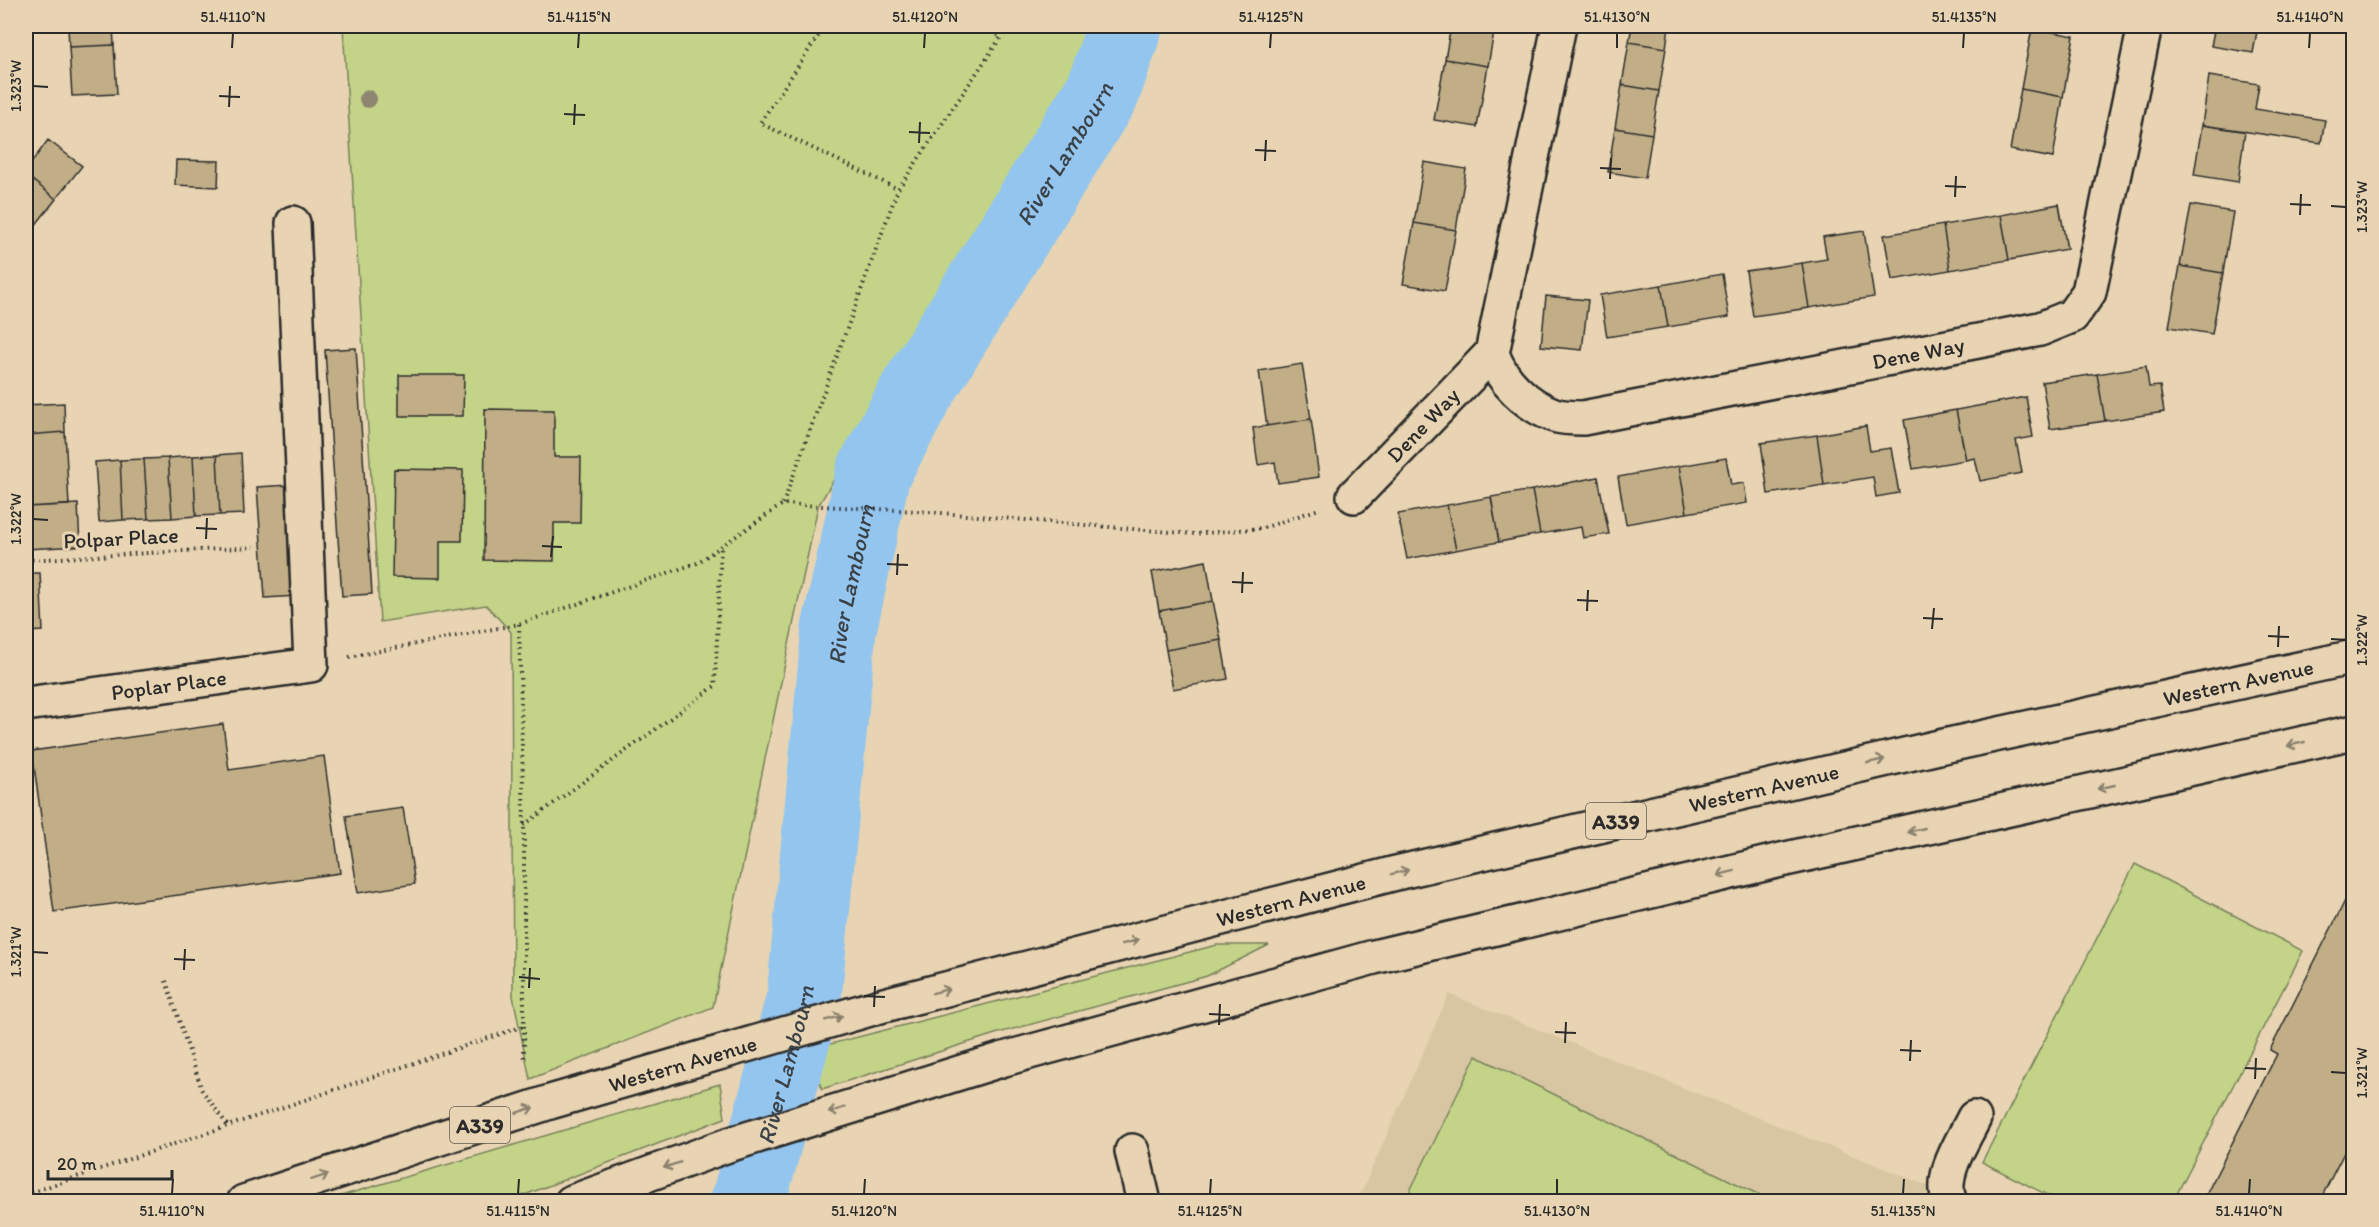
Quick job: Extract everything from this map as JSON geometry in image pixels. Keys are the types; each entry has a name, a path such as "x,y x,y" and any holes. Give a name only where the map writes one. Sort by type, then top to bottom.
{"main road":[{"path":"1492,353 1560,26"},
{"name":"Dene Way","path":"1354,496 1492,353 1497,368 1534,405 1557,416 1583,418 2040,329 2072,316 2089,292 2145,26"},
{"path":"293,223 311,665"},
{"name":"Western Avenue","path":"244,1202 550,1102 884,1005 1396,873 1928,749 2354,657"},
{"name":"Poplar Place","path":"26,704 311,665"},
{"path":"572,1202 728,1145 1004,1059 1374,957 1781,860 2354,732"},
{"path":"1950,1202 1946,1184 1954,1160 1974,1118"},
{"path":"1132,1151 1144,1202"}],"path":[{"path":"825,26 760,123 898,189"},
{"path":"311,665 519,624 697,563 783,504 898,189 1001,37 985,26"},
{"path":"783,504 917,511 1194,534 1263,528 1354,496"},
{"path":"524,825 715,686 721,546"},
{"name":"Polpar Place","path":"26,560 254,547"},
{"path":"519,624 524,825 524,1058"},
{"path":"166,981 202,1090 228,1126"},
{"path":"26,1194 524,1026"}],"shaded area":[{"path":"1449,994 1966,1201 1357,1202"}],"green space":[{"path":"343,26 1103,26 1093,85 1026,159 818,506 713,1007 530,1079 513,996 511,632 486,605 380,622"},
{"path":"2135,864 2303,951 2173,1201 2059,1201 1982,1162"},
{"path":"1217,945 1269,945 1207,976 995,1034 822,1089 811,1049"},
{"path":"1476,1056 1772,1201 1405,1201"},
{"path":"720,1084 725,1118 509,1201 324,1201"}],"building":[{"path":"68,26 113,26 114,45 69,47"},
{"path":"1451,26 1495,26 1488,66 1445,59"},
{"path":"1632,26 1669,26 1666,48 1629,42"},
{"path":"2215,26 2258,26 2253,53 2211,46"},
{"path":"2032,28 2074,36 2063,97 2021,89"},
{"path":"1629,42 1666,48 1659,91 1622,85"},
{"path":"114,45 117,94 72,96 69,47"},
{"path":"1445,59 1488,66 1477,127 1434,120"},
{"path":"2209,76 2259,84 2255,109 2325,120 2321,143 2202,125"},
{"path":"1622,85 1659,91 1652,134 1615,128"},
{"path":"2021,89 2063,97 2053,158 2010,150"},
{"path":"2202,125 2245,131 2238,182 2194,175"},
{"path":"1615,128 1652,134 1645,178 1608,172"},
{"path":"48,140 82,166 56,199 26,175 26,170"},
{"path":"176,160 219,161 218,187 175,185"},
{"path":"1424,162 1466,169 1456,230 1414,223"},
{"path":"26,175 56,199 26,237"},
{"path":"2059,204 2067,249 2009,260 2001,215"},
{"path":"2191,205 2233,212 2223,273 2180,266"},
{"path":"2001,215 2009,260 1950,270 1943,225"},
{"path":"1414,223 1456,230 1445,291 1403,284"},
{"path":"1943,225 1950,270 1892,280 1884,235"},
{"path":"1864,231 1874,297 1809,308 1802,263 1827,259 1823,237"},
{"path":"1802,263 1809,308 1753,316 1746,271"},
{"path":"2180,266 2223,273 2212,334 2169,327"},
{"path":"1722,274 1729,317 1668,327 1661,285"},
{"path":"1661,285 1668,327 1607,337 1600,295"},
{"path":"1546,296 1588,300 1582,350 1541,346"},
{"path":"356,348 372,594 342,596 325,350"},
{"path":"1302,364 1311,419 1267,426 1259,371"},
{"path":"2146,366 2149,387 2160,386 2164,412 2105,421 2097,374"},
{"path":"2097,374 2105,421 2050,429 2042,382"},
{"path":"399,375 464,375 463,416 399,416"},
{"path":"2026,397 2033,437 2016,440 2022,473 1980,481 1975,458 1966,460 1956,410"},
{"path":"64,403 65,432 26,435 26,405"},
{"path":"485,409 554,410 554,457 581,457 580,523 554,523 554,561 484,560"},
{"path":"1956,410 1966,460 1913,469 1904,420"},
{"path":"1311,419 1319,477 1278,483 1275,462 1258,465 1253,428"},
{"path":"1866,426 1870,451 1891,448 1899,493 1876,497 1873,477 1824,485 1817,435"},
{"path":"65,432 69,505 26,507 26,435"},
{"path":"1817,435 1824,485 1768,494 1761,443"},
{"path":"241,453 244,514 220,515 217,455"},
{"path":"217,455 220,515 196,516 193,456"},
{"path":"193,456 196,516 172,518 168,458"},
{"path":"168,458 172,518 148,519 144,459"},
{"path":"1726,458 1731,485 1744,483 1747,503 1687,513 1679,466"},
{"path":"144,459 148,519 123,520 120,460"},
{"path":"120,460 123,520 99,522 95,462"},
{"path":"1679,466 1687,513 1626,524 1618,477"},
{"path":"394,469 463,470 462,541 440,541 440,578 392,577"},
{"path":"1598,477 1609,534 1583,538 1581,527 1540,534 1532,490"},
{"path":"289,485 297,596 265,598 257,487"},
{"path":"1532,490 1540,534 1499,542 1491,497"},
{"path":"1491,497 1499,542 1456,550 1447,505"},
{"path":"78,504 80,546 26,549 26,507"},
{"path":"1447,505 1456,550 1407,559 1398,514"},
{"path":"1206,561 1213,601 1159,611 1152,572"},
{"path":"26,573 40,573 43,631 26,632"},
{"path":"1213,601 1221,640 1166,650 1159,611"},
{"path":"1221,640 1228,679 1173,689 1166,650"},
{"path":"223,724 229,770 324,756 340,873 54,912 32,751"},
{"path":"403,808 415,884 358,893 346,816"},
{"path":"2354,883 2354,1133 2319,1202 2215,1202 2205,1197 2277,1054 2270,1050"}],"waterway":[{"name":"River Lambourn","path":"748,1202 804,998 839,629 873,473 917,391 1103,91 1125,26"}]}
